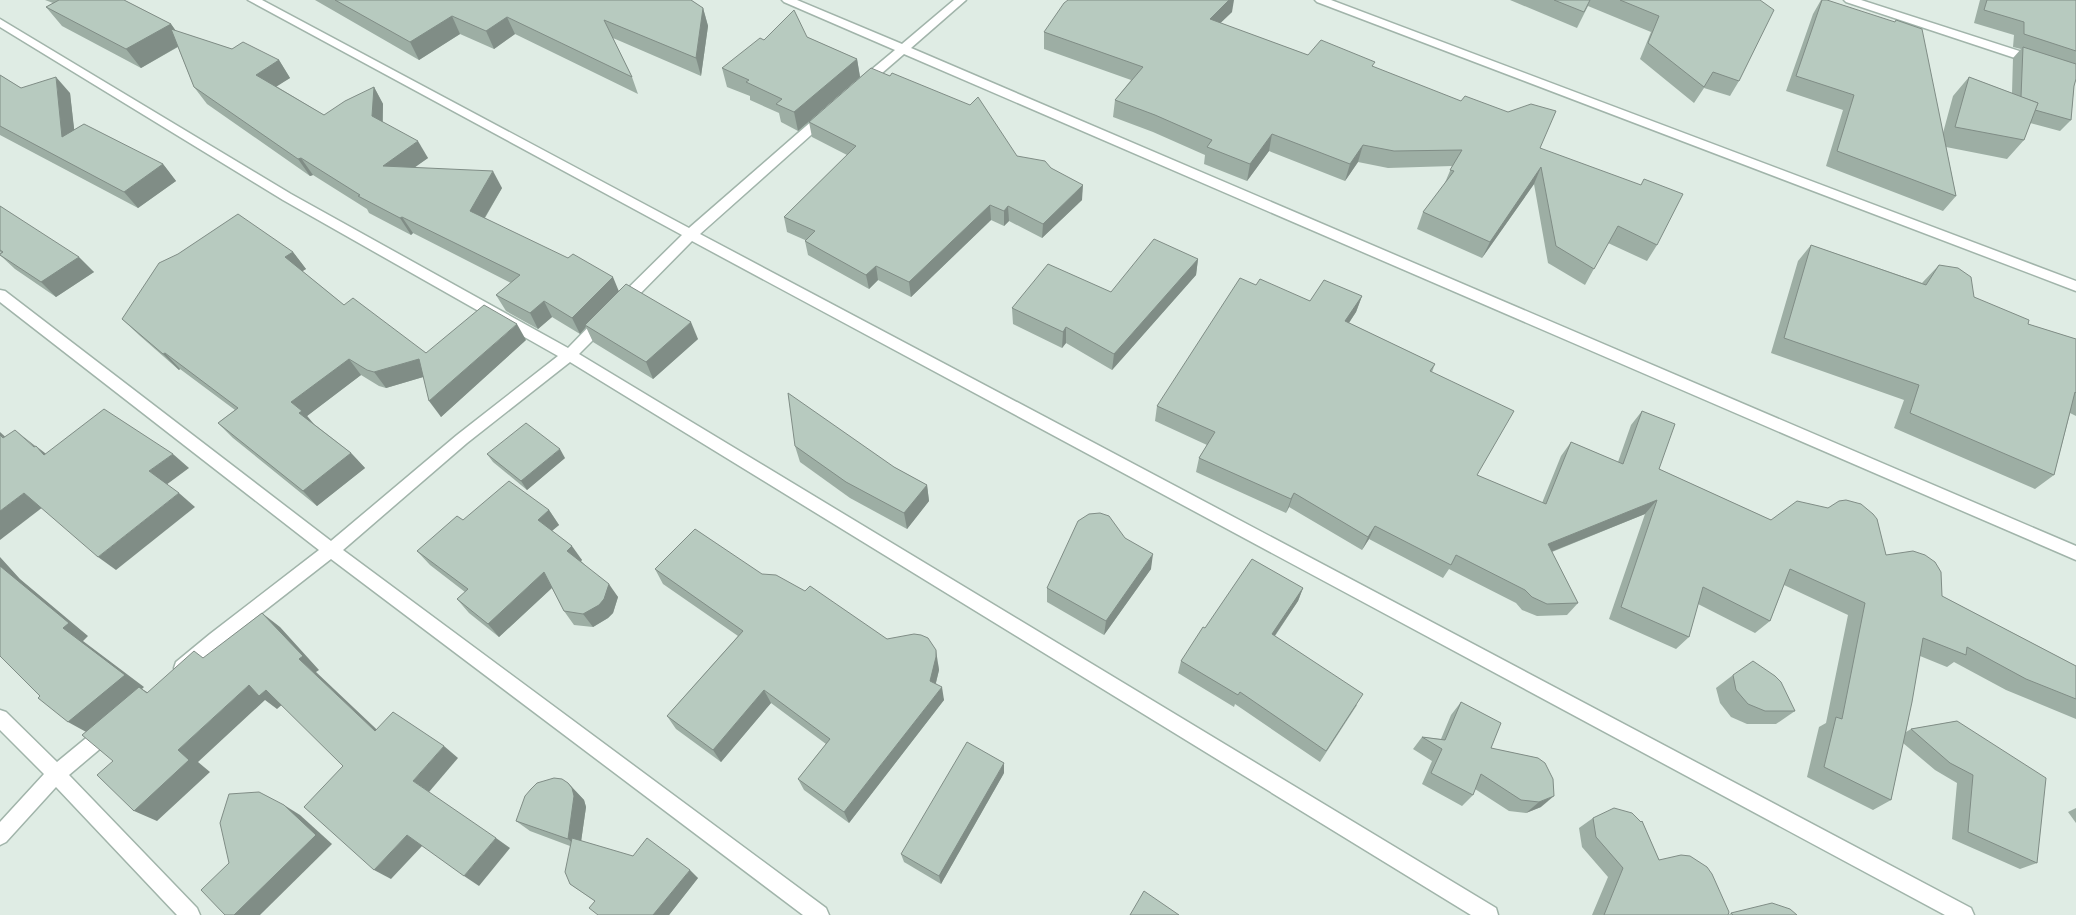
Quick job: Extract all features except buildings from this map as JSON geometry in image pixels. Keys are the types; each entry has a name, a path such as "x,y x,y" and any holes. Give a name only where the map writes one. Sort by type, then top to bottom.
{"street":[{"path":"254,0 690,235 1406,615 1964,915"},
{"path":"788,0 2076,553"},
{"path":"851,93 960,0"},
{"path":"1321,0 2076,286"},
{"path":"1850,0 2048,64"},
{"path":"0,22 287,197 569,355 1490,915"},
{"path":"170,678 216,639 331,550 462,439 569,355 690,235 837,106"},
{"path":"0,295 331,550 819,915"},
{"path":"0,718 190,915"},
{"path":"0,836 56,774 117,723"}]}
